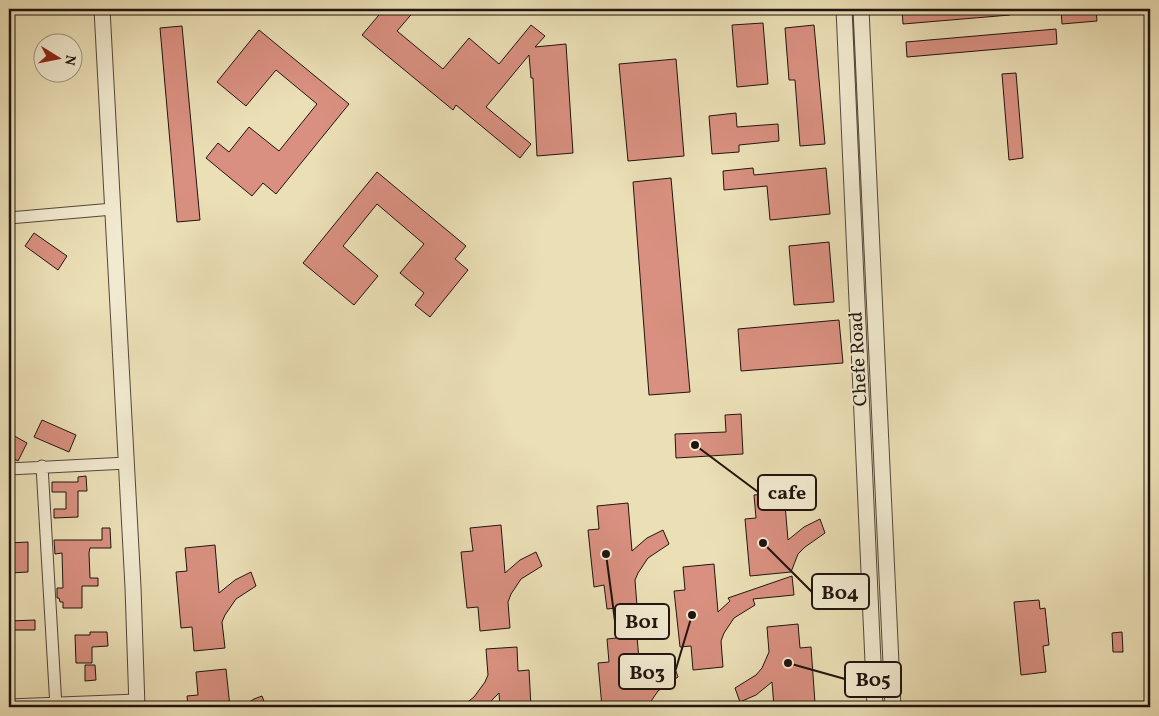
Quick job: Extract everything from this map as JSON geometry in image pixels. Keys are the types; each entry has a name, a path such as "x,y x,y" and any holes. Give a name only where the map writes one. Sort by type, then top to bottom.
{"street":[{"path":"9,705 137,703 102,9"},
{"name":"Chefe Road","path":"844,9 875,707"},
{"name":"Chefe Road","path":"861,9 894,707"},
{"path":"9,218 113,208"},
{"path":"9,468 126,463"},
{"path":"42,466 56,705"}],"building":[{"path":"384,9 416,9 397,31 443,69 469,38 499,64 531,25 545,36 535,47 566,44 573,153 537,156 533,78 531,78 529,55 486,107 531,144 520,158 456,105 453,110 362,35"},
{"path":"902,9 1010,9 1010,15 903,24"},
{"path":"1061,9 1096,9 1097,21 1062,24"},
{"path":"763,23 768,84 737,87 732,25"},
{"path":"814,25 825,144 800,146 795,80 789,80 785,28"},
{"path":"182,26 200,220 177,222 160,28"},
{"path":"1056,29 1057,44 907,57 906,42"},
{"path":"259,30 349,104 276,194 263,183 252,196 206,158 218,143 229,152 249,127 279,151 317,104 276,70 246,106 217,82"},
{"path":"676,59 684,156 628,161 619,64"},
{"path":"1016,73 1023,158 1009,160 1002,74"},
{"path":"736,113 737,127 778,124 779,141 739,145 739,152 712,154 709,116"},
{"path":"753,168 754,175 826,168 830,214 770,220 767,186 724,190 723,171"},
{"path":"377,172 466,246 455,259 468,270 430,317 415,305 424,293 400,273 424,244 377,204 343,246 378,276 354,305 303,263"},
{"path":"671,178 690,392 649,395 633,182"},
{"path":"34,233 67,256 58,270 25,246"},
{"path":"829,242 834,302 794,305 789,246"},
{"path":"839,320 843,363 741,371 738,329"},
{"path":"741,414 743,454 676,458 675,434 726,432 725,415"},
{"path":"42,420 76,435 69,452 34,437"},
{"path":"9,433 27,443 18,461 9,456"},
{"path":"86,476 87,491 78,491 78,517 54,518 54,509 66,509 66,492 52,492 52,482 78,482 78,477"},
{"path":"784,492 788,540 804,527 820,519 825,533 798,554 791,572 750,576 745,519 756,518 754,495"},
{"path":"628,503 632,551 647,538 663,530 669,544 648,558 638,573 635,580 637,606 607,609 604,585 594,587 588,530 599,529 597,506"},
{"path":"501,525 505,573 520,560 536,552 542,566 521,579 511,594 508,602 510,628 480,631 478,607 467,608 461,552 473,551 470,528"},
{"path":"102,528 110,528 111,548 90,548 89,553 90,578 98,578 98,586 82,586 82,608 63,608 63,602 60,602 59,598 57,598 57,588 63,588 62,553 55,554 54,540 102,540"},
{"path":"28,542 28,572 9,573 9,543"},
{"path":"215,545 219,593 235,580 251,572 256,586 236,599 225,615 222,622 225,648 194,651 192,627 181,628 176,572 187,571 185,548"},
{"path":"714,564 718,612 730,601 728,598 792,576 794,595 753,599 755,605 734,618 724,633 721,641 723,667 693,670 691,646 680,647 674,591 685,590 683,567"},
{"path":"1039,600 1040,609 1045,608 1049,645 1043,646 1046,672 1021,675 1014,602"},
{"path":"35,620 35,630 9,630 9,621"},
{"path":"798,624 800,648 811,647 815,703 804,704 804,707 774,707 772,682 756,695 740,702 735,688 756,675 762,668 769,652 767,627"},
{"path":"90,632 107,632 108,646 92,647 92,663 76,663 75,635 90,635"},
{"path":"1122,632 1123,652 1113,652 1112,633"},
{"path":"637,636 641,684 657,671 673,663 678,677 658,691 647,707 602,707 598,663 609,662 607,639"},
{"path":"517,647 518,671 529,670 531,707 500,707 499,693 485,707 461,707 474,697 485,682 488,675 486,649"},
{"path":"85,665 95,665 96,680 85,681"},
{"path":"226,669 230,707 188,707 187,696 198,695 196,672"},
{"path":"262,696 266,707 241,707 254,699"}],"place":[{"name":"cafe","path":"695,445"},
{"name":"B04","path":"763,543"},
{"name":"B01","path":"606,554"},
{"name":"B03","path":"692,615"},
{"name":"B05","path":"788,663"}]}
